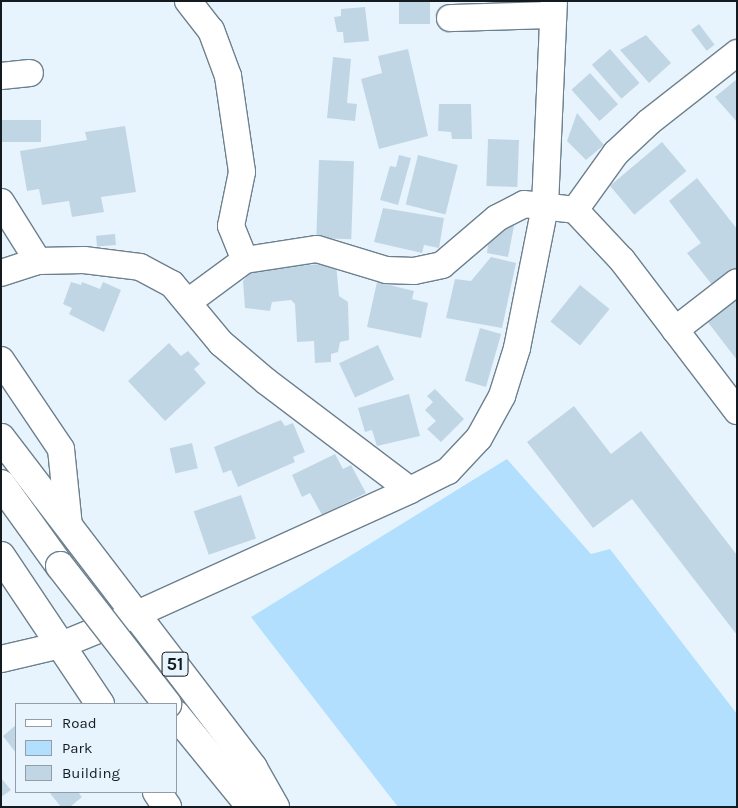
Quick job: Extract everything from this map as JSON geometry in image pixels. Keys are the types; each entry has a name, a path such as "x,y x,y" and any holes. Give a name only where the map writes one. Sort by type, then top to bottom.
{"main road":[{"name":"51","path":"1,438 253,768 275,807"},
{"name":"51","path":"1,484 60,566 167,703"},
{"path":"1,556 99,703"},
{"path":"178,717 251,807"},
{"path":"158,793 167,807"}],"street":[{"path":"188,1 211,30 228,76 242,172 231,226 245,260"},
{"path":"1,659 60,645 137,614 410,490 448,471 479,438 502,396 516,348 545,206 554,8 450,18"},
{"path":"575,210 616,153 649,122 737,53"},
{"path":"1,76 30,74"},
{"path":"1,202 38,261"},
{"path":"188,302 245,260 317,249 386,270 414,271 442,265 497,218 524,204 575,210 622,260 737,410"},
{"path":"6,271 38,261 84,260 140,267 172,284 227,349 410,490"},
{"path":"675,330 737,282"},
{"path":"1,360 61,449 69,526"}],"green space":[{"path":"507,459 591,554 610,549 737,714 737,807 398,807 251,617"}],"building":[{"path":"399,1 430,1 430,24 399,24"},
{"path":"365,7 369,41 344,43 343,32 337,32 334,17 341,16 341,9"},
{"path":"699,24 715,45 707,51 691,30"},
{"path":"646,35 671,63 649,83 620,50"},
{"path":"408,49 428,136 379,149 361,79 382,73 378,56"},
{"path":"610,49 640,83 621,99 592,65"},
{"path":"333,57 351,59 347,103 357,104 355,121 327,118"},
{"path":"590,73 618,104 600,121 571,90"},
{"path":"737,79 737,122 715,97"},
{"path":"439,104 471,104 472,139 452,139 451,132 438,131"},
{"path":"577,113 604,145 586,160 567,141"},
{"path":"1,120 41,120 41,142 1,142"},
{"path":"125,126 136,192 101,197 104,212 72,217 69,201 42,205 39,189 27,191 20,151 87,140 85,132"},
{"path":"488,139 519,140 517,187 486,186"},
{"path":"662,142 686,171 634,215 610,186"},
{"path":"399,155 411,158 398,205 380,200 390,166 396,167"},
{"path":"418,155 458,165 445,214 406,204"},
{"path":"319,160 354,161 351,239 316,238"},
{"path":"697,178 737,229 737,267 713,286 687,253 701,243 669,201"},
{"path":"383,208 444,218 439,248 424,245 422,253 374,242"},
{"path":"505,224 514,226 508,257 487,253 489,235"},
{"path":"115,234 116,245 97,247 96,236"},
{"path":"491,257 516,263 502,328 446,318 455,279 471,281"},
{"path":"336,263 339,296 348,302 349,340 340,342 338,352 331,354 331,362 315,363 314,341 297,342 295,304 291,300 272,302 270,311 245,308 243,281 253,269"},
{"path":"71,282 81,285 82,282 100,289 103,282 121,290 104,332 69,314 72,308 63,304"},
{"path":"377,282 414,291 412,299 428,303 421,338 367,327"},
{"path":"580,285 610,309 580,345 550,322"},
{"path":"737,298 737,360 707,321"},
{"path":"480,328 501,334 486,387 465,381"},
{"path":"169,343 181,356 188,351 200,364 194,369 206,383 165,421 128,381"},
{"path":"378,345 394,379 355,398 339,363"},
{"path":"435,389 464,419 441,442 427,429 436,421 425,410 433,402 427,396"},
{"path":"409,394 420,436 377,446 372,430 365,432 358,408"},
{"path":"574,406 611,454 641,431 737,555 737,635 632,499 593,528 527,442"},
{"path":"281,420 285,426 293,423 305,452 293,457 295,462 238,487 231,470 223,473 214,447"},
{"path":"192,443 198,468 175,474 170,448"},
{"path":"335,454 343,469 351,465 366,493 322,515 310,493 302,497 292,475"},
{"path":"241,495 256,538 209,555 194,511"},
{"path":"15,726 15,752 3,736"},
{"path":"1,778 11,790 1,797"},
{"path":"50,793 79,793 82,797 70,807 61,807"}]}
